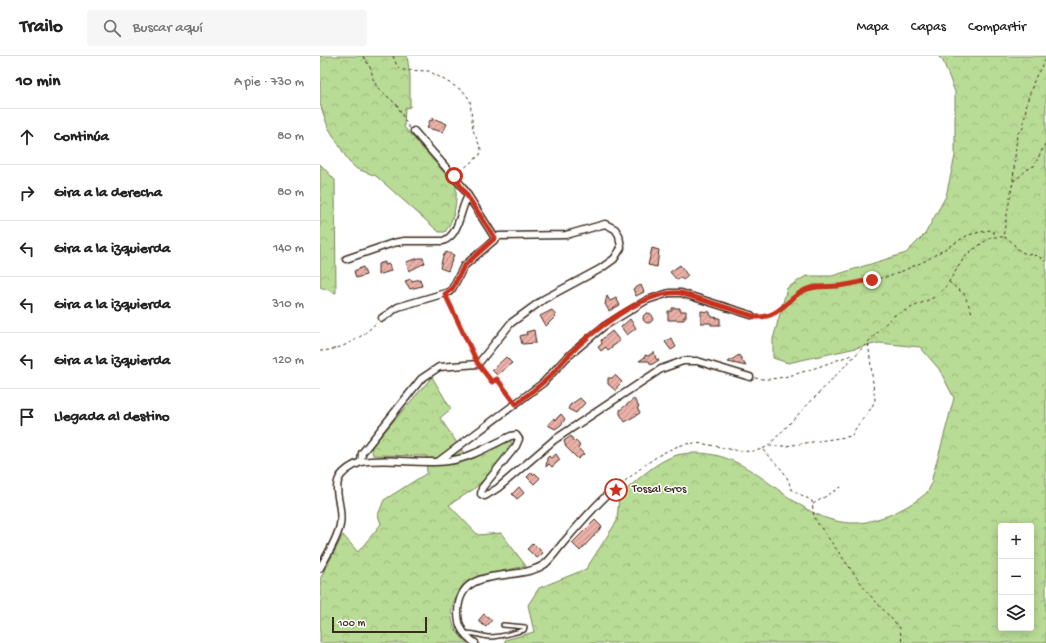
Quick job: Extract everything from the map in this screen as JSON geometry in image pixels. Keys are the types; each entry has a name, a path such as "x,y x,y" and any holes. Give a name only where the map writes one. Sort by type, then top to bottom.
{"street":[{"path":"414,130 454,176 495,238"},
{"path":"346,259 393,243 443,242 454,233 463,205 468,196"},
{"path":"361,462 362,452 368,443 421,379 439,367 478,364 511,323 548,296 606,266 614,259 621,248 620,239 612,226 605,224 592,226 572,235 532,237 502,236 495,238 464,266 452,289 445,294 398,307 382,318"},
{"path":"439,462 546,380 566,358 603,327 626,311 656,296 669,293 681,293 751,315"},
{"path":"320,568 340,525 336,496 338,482 347,470 361,462 394,460 439,462 474,454 511,436 518,436 520,439 516,446 480,491 483,496 488,496 554,440 660,369 683,361 697,361 750,377"},
{"path":"475,643 464,634 458,620 458,607 461,597 469,584 478,580 523,572 544,564 606,496"}],"lane":[{"path":"464,634 468,632 482,636 494,637 524,630 525,627 503,625"}],"path":[{"path":"363,56 371,69 373,79 377,87 397,106 407,127 414,130"},
{"path":"393,56 402,70 429,71 463,92 470,100 473,130 481,149 480,154 454,176"},
{"path":"1003,237 1014,181 1017,134 1022,128 1027,102 1034,78 1046,59"},
{"path":"1014,181 1029,168 1034,166 1046,142"},
{"path":"751,315 763,317 772,315 801,292 809,289 838,286 891,276 925,261 945,250 952,243 975,232 990,230 994,232 994,236"},
{"path":"606,496 655,458 680,446 696,444 752,452 768,446 893,316 911,306 934,298 949,282 964,258 978,246 994,236 1003,237 1013,241 1021,252 1041,256 1046,262"},
{"path":"949,282 964,294 973,315"},
{"path":"445,294 478,364 492,382 497,379 516,404"},
{"path":"320,351 331,350 348,344 369,330 382,318"},
{"path":"768,446 786,446 852,436 855,428 872,409 875,400 868,341"},
{"path":"750,377 764,380 780,378 852,355 854,357"},
{"path":"763,449 780,466 788,478 791,489 812,501 814,518 868,593 900,628 902,643"},
{"path":"812,504 844,486"}],"green space":[{"path":"320,56 407,56 410,75 410,107 405,108 404,127 456,186 455,210 451,222 445,232 439,232 376,176 357,169 349,162 328,127 320,104"},
{"path":"938,56 1046,56 1046,643 505,643 505,640 534,632 528,605 539,588 586,569 617,521 619,496 648,471 674,456 682,454 709,454 732,460 753,472 811,512 833,520 857,523 867,522 894,513 925,495 931,485 954,398 939,369 920,347 879,343 788,363 773,358 773,339 787,288 806,276 832,276 906,253 925,234 946,196 955,156 955,92 943,61"},
{"path":"320,164 335,180 336,293 320,287"},
{"path":"432,377 451,409 440,418 468,459 510,440 512,443 495,468 474,489 449,505 478,535 501,533 526,566 478,576 465,584 453,605 452,621 462,638 468,643 320,643 320,579 343,535 358,552 381,524 378,515 384,500 427,473 426,456 373,455 371,447"}],"building":[{"path":"433,118 447,124 443,132 427,128 430,120 432,121"},
{"path":"652,248 659,250 657,267 648,265"},
{"path":"446,252 454,255 448,271 440,268 443,256"},
{"path":"423,258 425,263 409,271 406,262"},
{"path":"385,262 385,265 389,264 391,271 378,275 378,264"},
{"path":"680,265 688,276 683,280 681,278 677,280 670,272"},
{"path":"363,267 366,275 356,278 354,271"},
{"path":"411,279 412,281 420,279 422,286 410,289 405,281"},
{"path":"641,285 644,292 636,296 633,289"},
{"path":"607,296 610,301 616,298 620,305 609,311 605,304"},
{"path":"672,308 680,308 680,311 686,311 686,317 684,317 684,320 668,320 668,311 672,311"},
{"path":"552,310 556,316 546,326 540,316"},
{"path":"701,311 710,312 712,317 720,318 720,325 701,323"},
{"path":"646,313 650,313 652,314 652,322 646,323 643,320 643,316"},
{"path":"630,319 636,328 627,335 621,327"},
{"path":"534,330 536,343 522,344 520,336 527,334 526,332"},
{"path":"612,331 620,341 608,350 606,347 601,351 598,347 602,344 601,340"},
{"path":"671,338 676,347 671,350 665,342"},
{"path":"654,352 656,359 659,360 651,365 649,361 639,361 645,357 645,355 648,356"},
{"path":"739,355 746,366 728,362"},
{"path":"506,357 512,363 497,375 492,370"},
{"path":"615,375 622,382 617,387 616,391 608,384 608,378 612,378"},
{"path":"580,398 585,403 576,413 568,409 570,405"},
{"path":"634,399 639,407 637,408 640,413 625,422 620,414 620,410"},
{"path":"561,414 565,419 561,425 555,429 548,425 554,418 555,420"},
{"path":"571,436 574,442 576,440 580,446 578,448 584,454 578,459 566,447 564,441"},
{"path":"556,454 560,460 552,467 549,464 546,467 547,458 549,456 551,458"},
{"path":"532,472 533,475 535,473 540,478 534,484 527,477"},
{"path":"519,487 524,493 517,499 512,494"},
{"path":"595,520 602,527 580,551 572,543"},
{"path":"533,543 543,553 537,558 527,549"},
{"path":"484,614 492,620 486,627 478,621"}],"place":[{"name":"Tossal Gros","path":"616,490"}],"route":[{"path":"454,176 495,238 468,261 462,268 452,289 445,294 478,364 492,382 497,379 516,404 553,374 566,358 588,338 626,311 656,296 674,292 681,293 741,310 756,317 767,317 778,312 804,290 816,287 838,286 872,280"}]}
